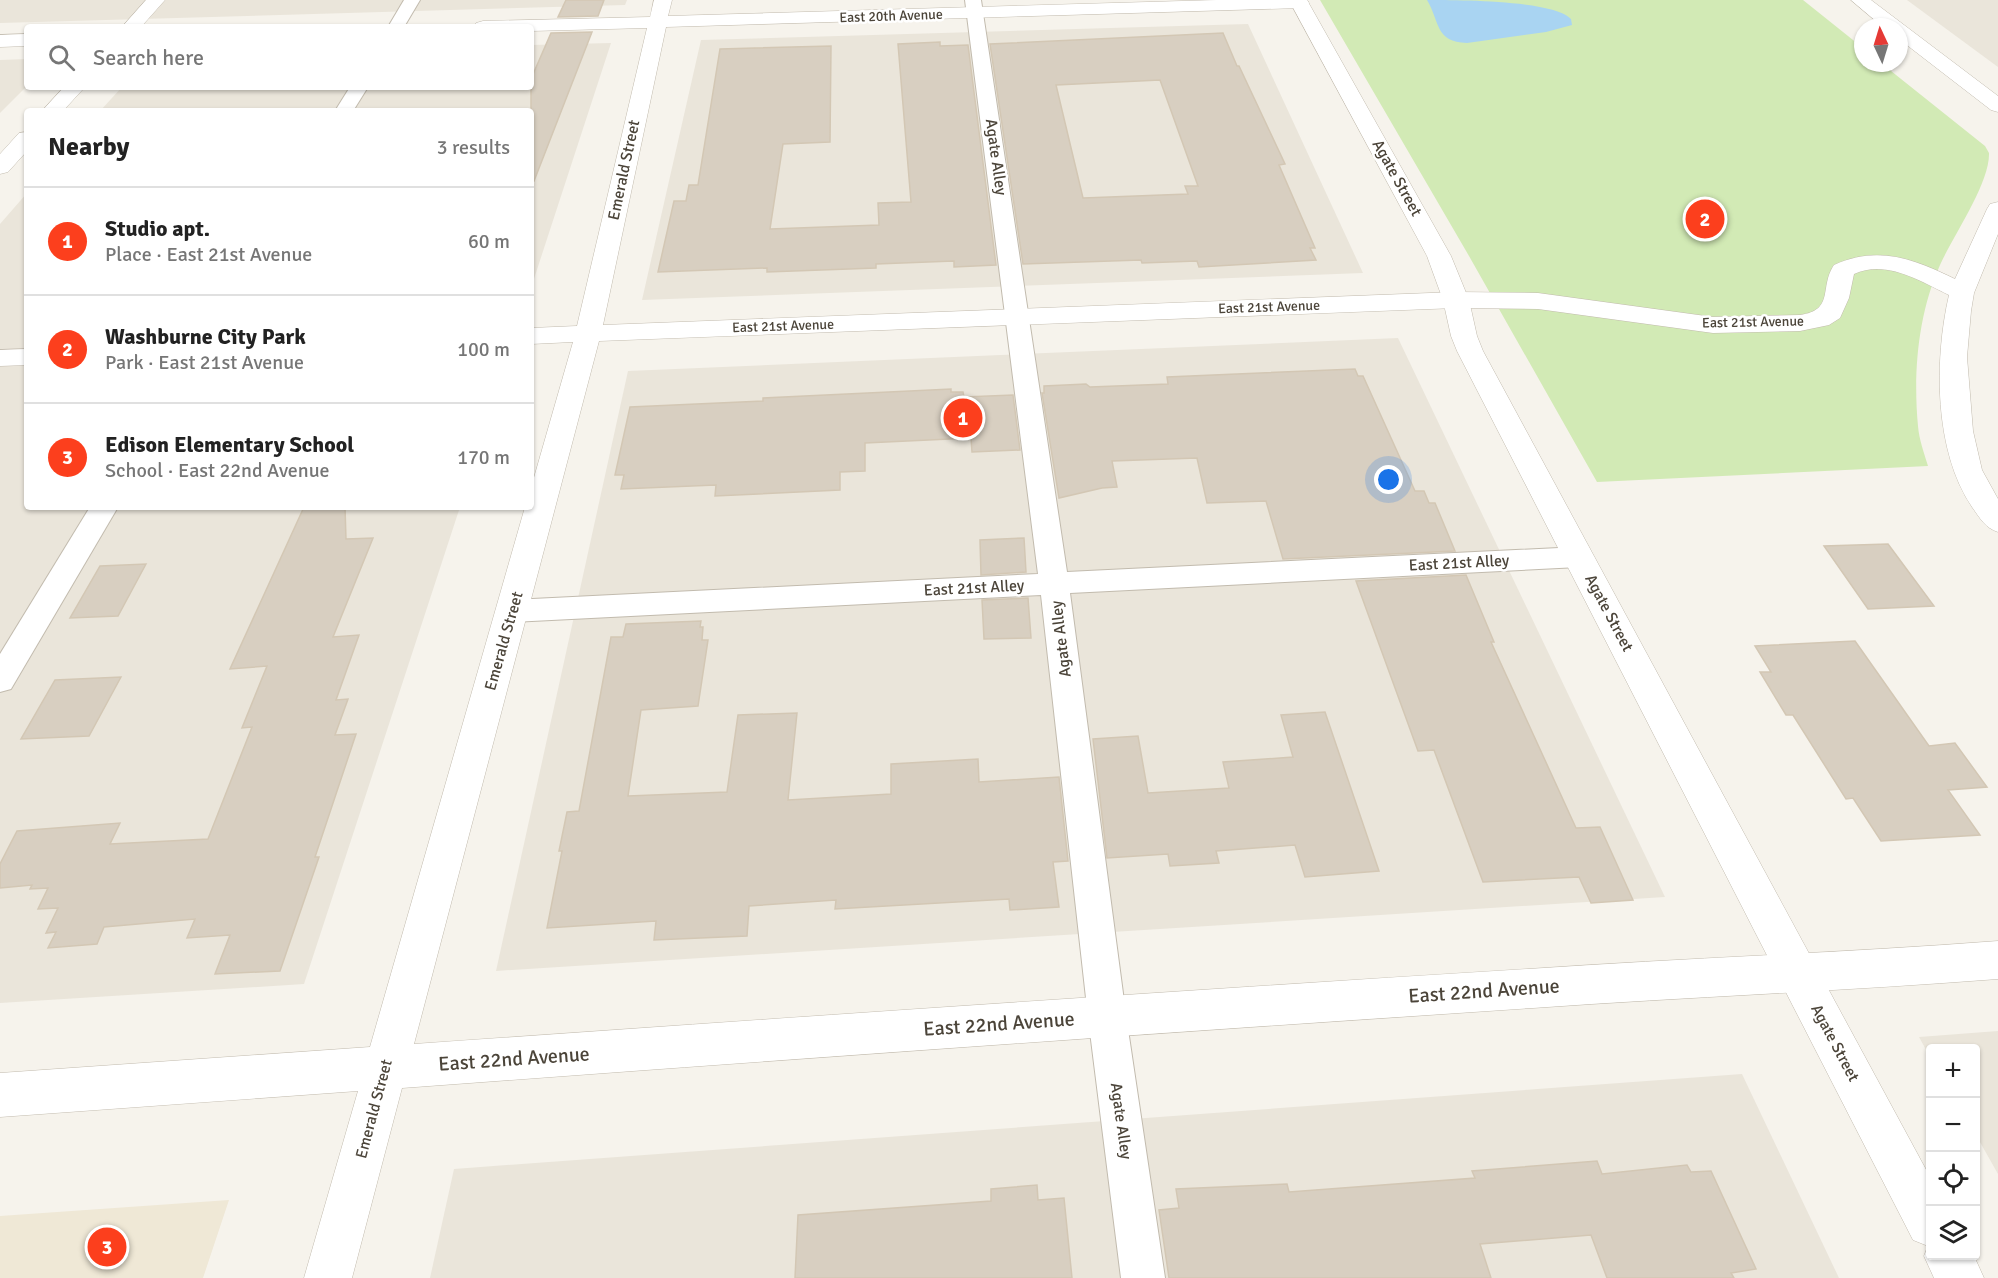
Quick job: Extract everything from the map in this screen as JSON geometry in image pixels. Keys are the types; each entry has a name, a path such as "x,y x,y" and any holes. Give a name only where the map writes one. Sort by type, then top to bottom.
{"street":[{"path":"134,24 156,0"},
{"path":"1860,0 1883,18"},
{"name":"East 20th Avenue","path":"516,24 660,11 1299,2"},
{"name":"Agate Street","path":"1299,2 1439,256 1456,300 1464,336 1470,351 1926,1215"},
{"name":"Emerald Street","path":"328,1278 588,334 660,11"},
{"path":"1908,37 1998,106"},
{"path":"0,41 24,40"},
{"path":"55,108 72,90"},
{"path":"0,167 24,141"},
{"path":"1998,209 1962,292 1955,331 1954,365 1962,446 1967,470 1976,489 1998,521"},
{"name":"East 21st Avenue","path":"534,336 1456,300 1538,301 1713,325 1800,323 1820,320 1831,313 1838,298 1843,270 1850,265 1881,262 1912,268 1962,292"},
{"path":"0,358 24,357"},
{"name":"East 22nd Avenue","path":"0,1095 1107,1016 1998,960"},
{"path":"1950,1260 1960,1278"}],"lane":[{"path":"398,24 412,0"},
{"name":"Agate Alley","path":"974,7 1054,584 1107,1016 1143,1278"},
{"path":"346,108 357,90"},
{"path":"0,680 102,510"},
{"name":"East 21st Alley","path":"512,611 1579,557"}],"shaded area":[{"path":"0,0 627,0 625,5 0,23"},
{"path":"1907,0 1998,0 1998,67"},
{"path":"1248,24 1363,273 642,300 701,40"},
{"path":"611,43 534,279 534,108 103,108 119,90 534,90 534,45"},
{"path":"24,59 24,89 0,113 0,60"},
{"path":"24,196 24,510 459,510 304,984 0,1003 0,224"},
{"path":"1398,338 1665,897 496,971 628,371"},
{"path":"1998,1031 1998,1174 1980,1142 1980,1044 1926,1044 1926,1050 1919,1037"},
{"path":"1742,1074 1839,1278 430,1278 454,1169"},
{"path":"229,1200 203,1278 0,1278 0,1216"}],"green space":[{"path":"1320,0 1803,0 1854,41 1854,72 1892,72 1985,146 1989,153 1984,179 1940,265 1922,324 1916,385 1919,436 1928,466 1597,482"}],"water":[{"path":"1427,0 1504,2 1545,8 1571,19 1572,25 1546,32 1467,43 1457,42 1444,35"}],"building":[{"path":"566,0 604,0 598,16 558,17"},
{"path":"592,32 534,181 534,108 531,108 531,90 534,90 534,72 551,33"},
{"path":"1223,33 1285,164 1279,165 1315,248 1310,248 1316,260 1199,267 1197,261 1142,263 1141,260 1023,264 990,44","holes":["1160,80 1198,186 1185,186 1188,194 1083,198 1056,85"]},
{"path":"940,42 940,46 968,45 996,265 954,267 954,261 876,264 876,268 767,272 767,268 658,272 674,201 686,201 689,185 698,185 720,49 831,46 830,142 783,144 770,229 879,225 878,203 911,202 898,44"},
{"path":"1355,369 1358,376 1363,376 1415,491 1424,491 1429,503 1435,503 1455,551 1283,559 1266,501 1207,503 1197,458 1112,461 1117,487 1102,488 1059,498 1042,393 1044,393 1044,386 1168,384 1167,377"},
{"path":"951,389 951,392 963,392 964,397 1013,395 1020,450 972,452 971,438 865,443 865,471 840,472 840,490 715,496 716,485 621,489 624,475 615,475 630,407"},
{"path":"303,510 345,510 346,539 373,538 333,637 359,635 336,700 348,699 335,735 356,734 315,857 319,857 280,971 215,974 230,935 187,938 195,919 104,927 97,944 48,948 56,932 46,933 58,908 38,909 48,888 30,889 32,885 0,888 0,864 17,831 120,823 110,844 208,839 252,727 242,728 267,666 230,669"},
{"path":"1024,538 1026,572 981,575 980,540"},
{"path":"1888,544 1934,606 1868,609 1824,546"},
{"path":"146,564 118,616 70,618 100,566"},
{"path":"1466,575 1494,642 1491,642 1576,828 1600,827 1633,900 1591,903 1579,877 1483,882 1434,750 1418,751 1356,581"},
{"path":"1028,598 1031,638 984,639 982,600"},
{"path":"701,621 702,640 708,640 698,706 641,710 628,796 727,792 738,715 797,713 788,800 891,794 891,764 978,759 979,782 1059,777 1068,861 1053,862 1059,907 1010,910 1009,899 835,909 836,900 749,906 747,936 654,940 656,921 547,928 567,812 579,811 611,637 623,637 626,624"},
{"path":"1855,641 1929,746 1955,743 1987,787 1948,790 1980,835 1881,841 1853,798 1846,799 1793,715 1786,715 1760,672 1771,672 1755,646"},
{"path":"121,677 89,736 21,739 55,680"},
{"path":"1325,712 1379,871 1305,877 1295,845 1216,851 1219,863 1170,866 1168,854 1107,858 1093,739 1138,736 1148,793 1229,788 1223,762 1293,757 1281,715"},
{"path":"1597,1161 1602,1174 1687,1165 1691,1172 1711,1171 1756,1269 1731,1273 1734,1278 1607,1278 1591,1235 1480,1244 1491,1278 1169,1278 1159,1210 1179,1208 1176,1189 1287,1184 1289,1192 1475,1178 1472,1171"},
{"path":"1037,1185 1038,1200 1064,1198 1072,1278 795,1278 798,1215 991,1201 991,1189"}],"place":[{"name":"Washburne City Park","path":"1705,219"},
{"name":"Studio apt.","path":"963,418"},
{"name":"Edison Elementary School","path":"107,1247"}]}
